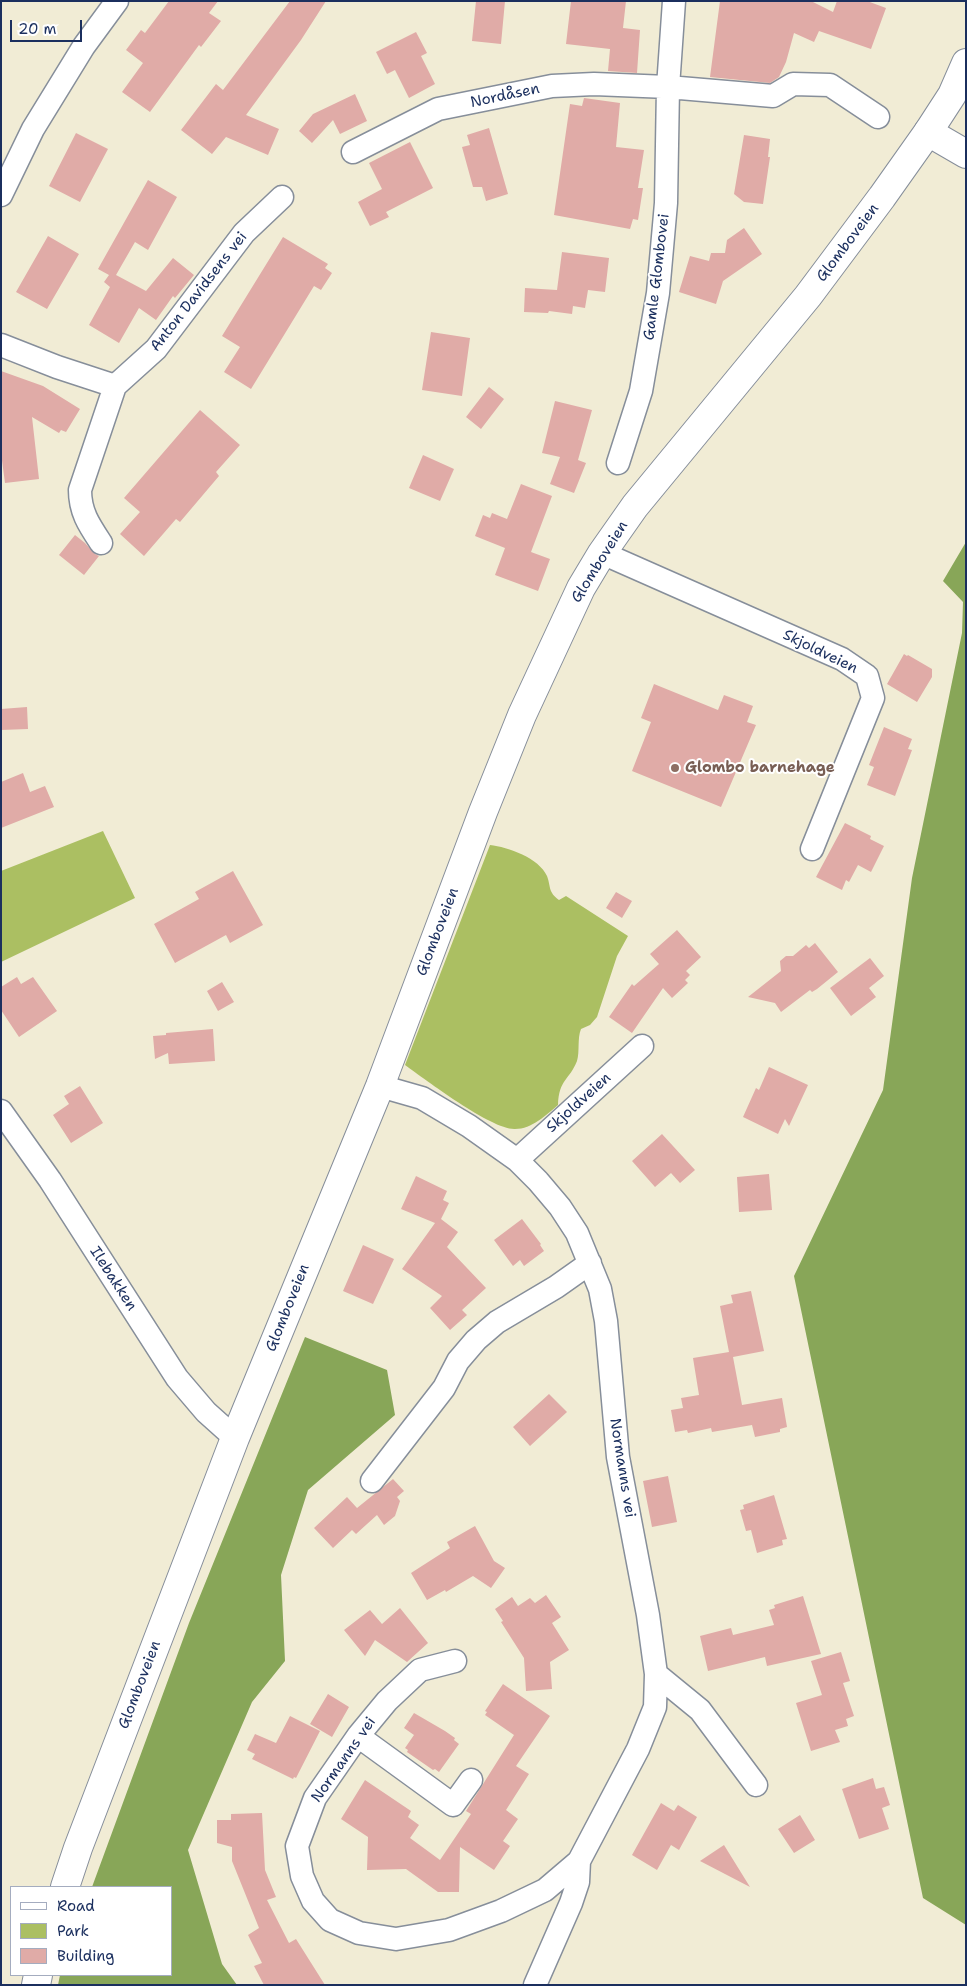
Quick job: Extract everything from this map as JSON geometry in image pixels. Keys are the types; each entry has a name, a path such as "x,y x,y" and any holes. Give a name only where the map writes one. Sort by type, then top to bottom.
{"main road":[{"name":"Glomboveien","path":"65,1886 78,1848 235,1438 380,1086 483,812 522,715 580,588 602,553 641,499 808,296 882,197 952,95 966,63"},
{"path":"928,132 966,154"}],"street":[{"path":"1,195 38,120 84,46 117,1"},
{"name":"Gamle Glombovei","path":"618,463 641,391 658,293 666,203 668,87 674,1"},
{"name":"Nordåsen","path":"353,152 438,109 552,86 594,84 668,87"},
{"path":"668,87 773,96 793,84 830,85 878,117"},
{"name":"Anton Davidsens vei","path":"101,543 86,521 80,504 80,490 116,386 156,349 244,233 282,197"},
{"path":"1,345 57,367 116,386"},
{"name":"Skjoldveien","path":"602,553 842,659 867,676 873,698 812,848"},
{"name":"Skjoldveien","path":"516,1160 642,1046"},
{"name":"Normanns vei","path":"380,1086 422,1098 469,1126 516,1160 538,1181 560,1207 577,1233 600,1289 606,1321 618,1457 648,1615 656,1674 655,1707 638,1749 579,1862 545,1890 501,1912 449,1930 396,1939 359,1933 330,1920 313,1901 302,1876 297,1846 315,1798 358,1736 387,1701 420,1670 455,1662"},
{"name":"Ilebakken","path":"1,1111 50,1180 177,1378 206,1412 235,1438"},
{"path":"372,1481 444,1388 458,1361 476,1340 497,1322 526,1303 556,1287 590,1263"},
{"path":"656,1674 700,1710 756,1785"},
{"path":"358,1736 453,1805 471,1780"},
{"name":"Normanns vei","path":"535,1985 571,1903 578,1882 579,1862"}],"green space":[{"path":"966,542 966,1925 923,1898 794,1276 883,1090 912,878 962,633 963,602 943,581"},
{"path":"103,831 135,898 1,962 1,871"},
{"path":"490,845 514,851 530,859 547,876 551,892 555,897 559,900 566,896 628,936 617,956 597,1017 590,1025 581,1029 577,1061 562,1085 558,1105 533,1124 515,1129 491,1122 443,1092 405,1065"},
{"path":"305,1337 387,1370 395,1415 308,1490 281,1575 285,1661 252,1702 188,1850 222,1964 237,1985 58,1985 60,1976 172,1976 172,1886 92,1886 189,1623"}],"building":[{"path":"169,1 218,1 209,13 221,21 201,47 199,45 150,112 122,92 143,63 126,50 141,30 145,33"},
{"path":"290,1 326,1 301,40 246,115 279,129 268,155 226,137 212,154 181,130 216,84 223,90"},
{"path":"476,1 505,1 501,44 472,41"},
{"path":"571,1 626,1 623,28 640,30 637,73 608,71 610,49 566,44"},
{"path":"720,1 811,1 833,12 837,1 867,1 886,8 871,49 819,31 814,42 794,33 786,62 779,77 770,83 710,77"},
{"path":"416,32 427,53 421,56 435,84 409,98 395,70 387,74 376,52"},
{"path":"355,94 367,121 340,134 333,120 312,143 299,131 313,114"},
{"path":"584,98 620,103 616,147 644,150 638,188 643,188 638,220 633,219 630,229 554,215 570,104 582,106"},
{"path":"489,128 508,194 486,201 482,187 473,187 462,147 470,145 467,135"},
{"path":"76,133 108,149 80,202 49,186"},
{"path":"744,135 770,139 768,157 770,157 763,204 744,202 734,194"},
{"path":"410,142 433,188 386,212 389,217 370,226 358,202 382,189 369,163"},
{"path":"148,180 177,197 148,250 135,242 116,275 146,291 173,258 194,275 175,298 173,296 156,320 139,308 119,343 89,325 110,287 104,282 109,275 98,269"},
{"path":"744,228 762,254 723,281 716,304 679,292 690,256 709,261 711,253 725,253 727,240"},
{"path":"48,236 79,254 47,309 16,292"},
{"path":"283,237 328,264 325,268 332,273 321,290 314,286 251,389 224,372 240,347 222,336"},
{"path":"562,252 609,258 605,292 588,290 585,308 573,306 572,314 549,311 548,313 524,312 525,288 557,290"},
{"path":"431,332 470,338 462,396 422,390"},
{"path":"1,371 43,386 80,409 66,432 61,430 59,433 32,417 39,479 5,483 1,453"},
{"path":"489,387 504,399 481,429 466,417"},
{"path":"555,401 592,410 578,460 586,463 574,493 550,484 560,457 542,453"},
{"path":"200,410 240,445 216,472 219,476 180,522 176,519 144,556 120,534 140,512 124,498"},
{"path":"423,455 454,469 440,501 409,488"},
{"path":"521,484 552,496 531,552 550,559 538,591 495,575 505,548 475,536 483,515 490,518 492,513 507,519"},
{"path":"75,535 99,556 84,575 59,555"},
{"path":"904,654 932,669 932,677 917,702 887,684"},
{"path":"654,684 718,710 724,695 753,706 747,722 756,725 721,807 632,771 651,722 641,718"},
{"path":"27,707 28,729 1,730 1,709"},
{"path":"884,727 912,739 908,749 912,750 895,796 867,785 874,767 869,765"},
{"path":"23,773 30,792 45,786 54,807 1,828 1,782"},
{"path":"845,823 871,836 870,839 884,846 871,872 858,865 849,882 846,880 842,890 816,877"},
{"path":"233,871 263,925 230,943 226,935 175,963 154,924 199,899 195,892"},
{"path":"616,892 632,901 622,918 606,908"},
{"path":"677,930 701,957 686,971 690,975 685,980 688,983 672,998 663,988 632,1033 609,1017 632,984 634,986 659,964 650,954"},
{"path":"815,943 838,972 817,989 812,992 810,990 781,1012 775,1003 748,997 781,971 780,961 786,956 793,956 806,945 809,948"},
{"path":"870,958 884,976 869,988 876,997 851,1016 830,988"},
{"path":"17,977 21,984 33,977 57,1011 19,1037 1,1010 1,987"},
{"path":"222,982 234,1002 218,1011 207,991"},
{"path":"213,1029 215,1061 169,1064 168,1053 155,1059 153,1036"},
{"path":"769,1067 808,1085 789,1126 785,1119 778,1134 743,1117 756,1088 759,1090"},
{"path":"80,1086 103,1123 71,1143 53,1115 69,1104 64,1096"},
{"path":"662,1134 695,1170 680,1183 671,1173 655,1187 632,1161"},
{"path":"769,1174 772,1210 739,1212 737,1177"},
{"path":"416,1176 447,1191 443,1200 449,1203 441,1219 458,1232 447,1247 486,1288 462,1310 467,1315 450,1330 430,1308 442,1296 402,1269 435,1223 401,1209"},
{"path":"522,1219 544,1251 524,1266 520,1260 513,1266 494,1240"},
{"path":"363,1245 394,1259 373,1304 343,1291"},
{"path":"751,1291 764,1351 733,1357 742,1405 782,1398 787,1427 780,1429 780,1432 755,1437 752,1425 712,1432 711,1428 688,1433 687,1430 675,1432 671,1410 683,1408 681,1398 699,1395 693,1358 729,1352 720,1306 733,1303 731,1295"},
{"path":"549,1394 567,1412 530,1446 513,1427"},
{"path":"668,1476 677,1522 652,1527 643,1481"},
{"path":"393,1479 404,1491 397,1497 400,1501 395,1516 384,1525 377,1515 356,1534 352,1530 333,1548 314,1528 347,1497 357,1508"},
{"path":"774,1495 787,1539 782,1540 783,1545 757,1553 751,1530 746,1531 740,1510 744,1509 743,1505"},
{"path":"475,1526 494,1561 505,1568 491,1588 473,1576 446,1592 445,1590 427,1600 411,1573 450,1548 447,1542"},
{"path":"546,1595 561,1617 552,1623 569,1650 550,1662 552,1689 526,1691 524,1658 495,1609 512,1597 518,1606 530,1598 535,1603"},
{"path":"803,1596 821,1654 767,1666 765,1657 708,1671 700,1636 731,1628 733,1635 774,1625 769,1610 775,1608 774,1605"},
{"path":"400,1608 428,1643 407,1662 375,1640 365,1656 344,1630 370,1610 382,1624"},
{"path":"841,1652 850,1681 843,1683 854,1716 846,1719 848,1726 835,1730 840,1742 811,1751 796,1703 822,1695 811,1661"},
{"path":"503,1684 550,1716 516,1766 529,1774 506,1810 518,1819 503,1841 510,1846 494,1870 460,1847 459,1892 438,1892 406,1869 367,1870 368,1837 341,1819 365,1780 411,1811 408,1817 419,1825 410,1838 440,1860 471,1814 466,1811 514,1735 485,1715 487,1712 485,1711"},
{"path":"328,1694 349,1707 332,1737 310,1724"},
{"path":"414,1713 445,1731 455,1738 454,1740 459,1744 439,1772 407,1752 408,1750 405,1748 414,1735 404,1728"},
{"path":"290,1716 320,1731 296,1778 294,1777 293,1779 252,1759 255,1754 247,1750 255,1734 276,1743"},
{"path":"873,1778 876,1789 884,1787 890,1805 882,1808 889,1829 859,1839 842,1789"},
{"path":"661,1803 674,1811 678,1805 697,1817 679,1850 671,1845 657,1870 632,1855"},
{"path":"262,1813 265,1870 276,1897 267,1900 289,1943 296,1939 325,1985 264,1985 254,1966 262,1963 248,1935 259,1928 232,1861 232,1847 217,1843 217,1820 231,1820 231,1814"},
{"path":"800,1815 815,1840 794,1853 778,1829"},
{"path":"724,1845 750,1887 700,1861"}],"place":[{"name":"Glombo barnehage","path":"675,768"}]}
